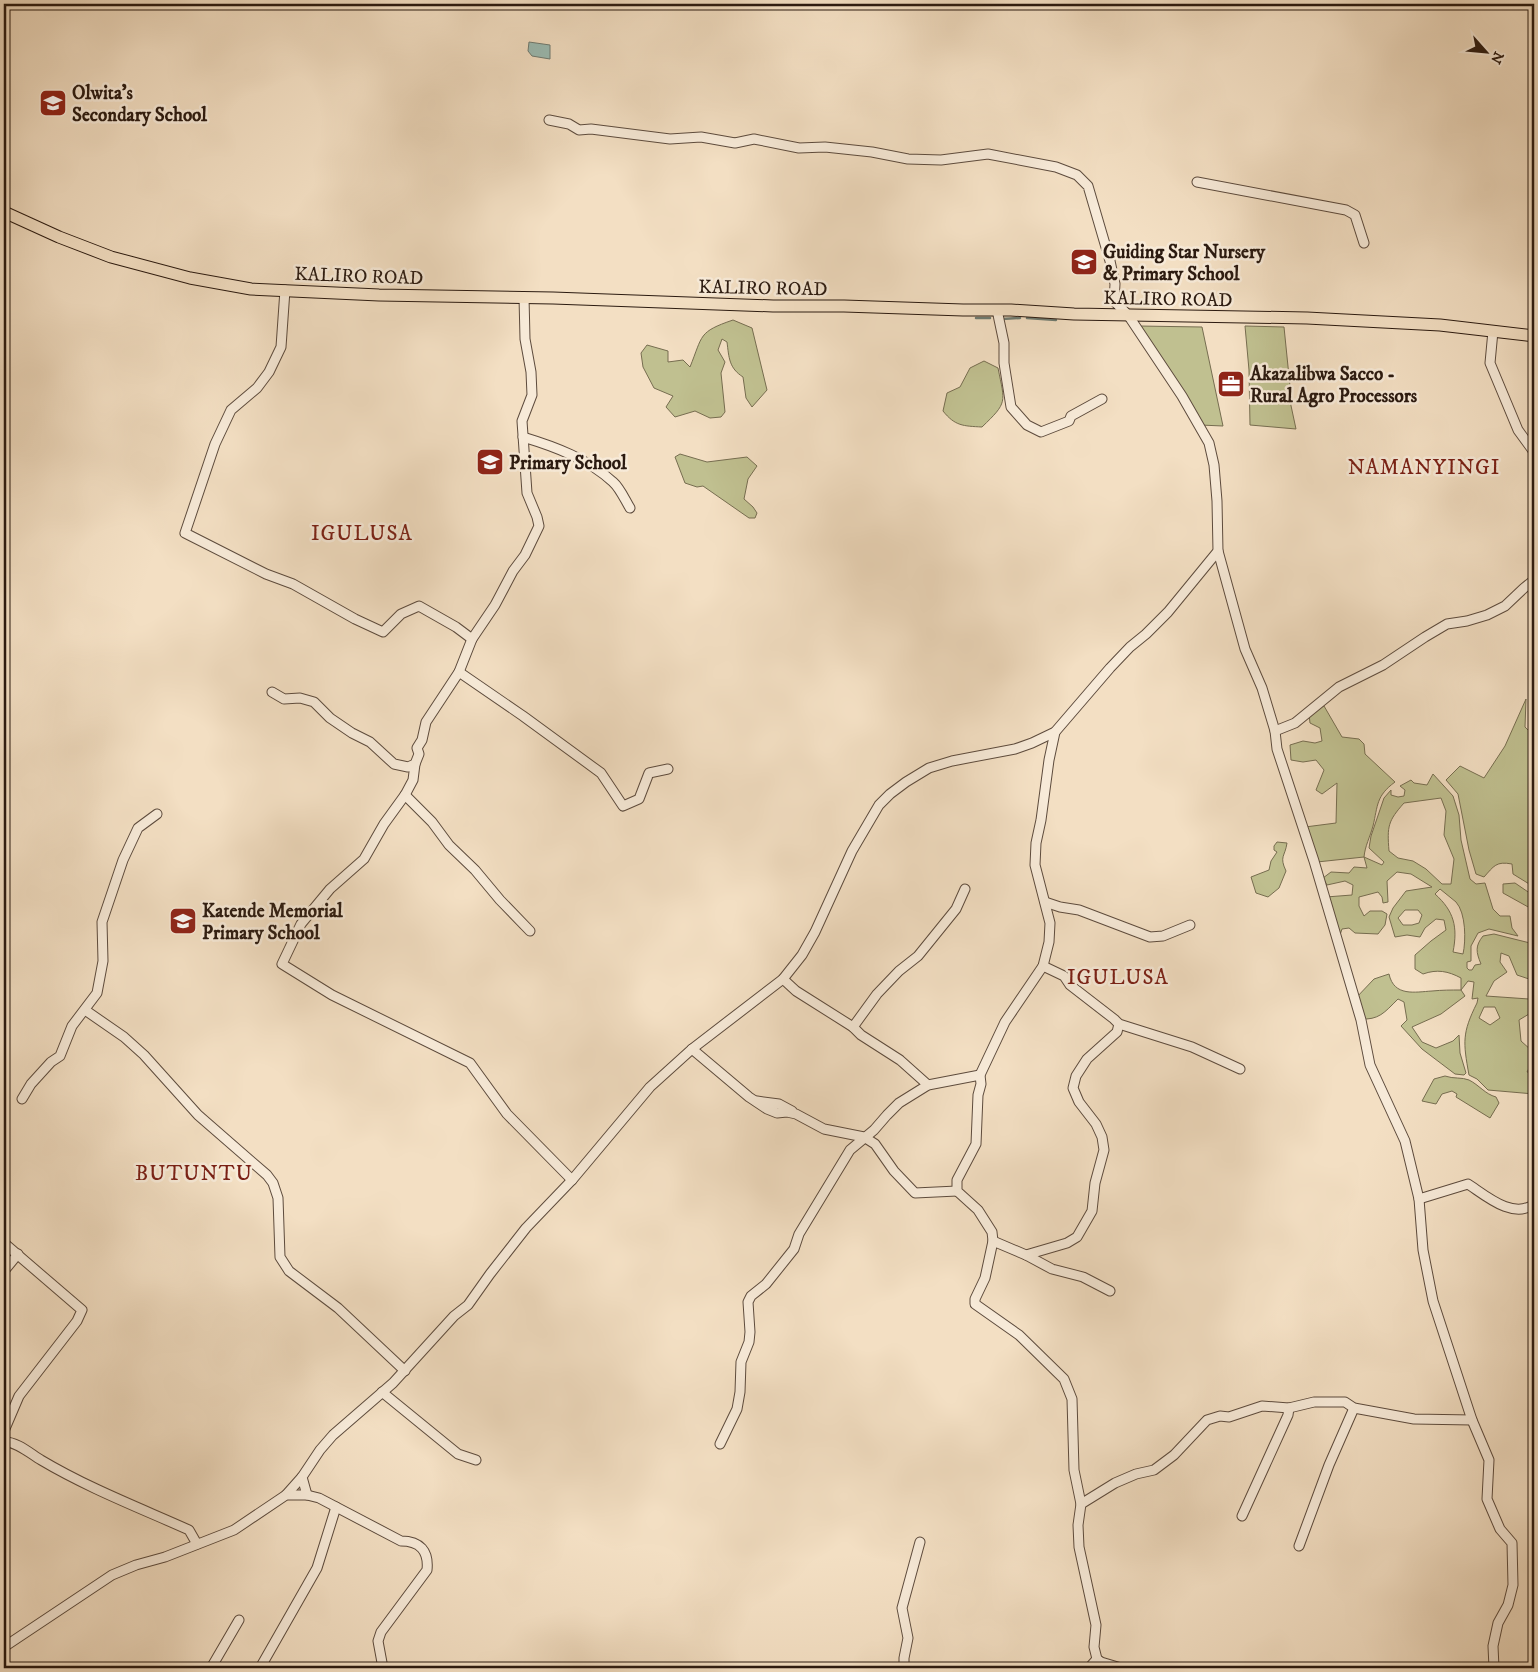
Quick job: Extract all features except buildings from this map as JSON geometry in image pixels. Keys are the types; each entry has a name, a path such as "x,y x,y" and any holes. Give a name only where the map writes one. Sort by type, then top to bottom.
{"main road":[{"name":"KALIRO ROAD","path":"4,212 59,238 111,257 190,278 251,289 379,295 524,297 773,306 844,306 1128,315 1307,318 1440,325 1534,336"}],"street":[{"path":"549,120 569,124 579,130 591,129 670,139 701,137 735,143 754,139 799,148 824,147 872,152 908,159 941,160 988,154 1056,167 1077,174 1088,186 1104,236 1115,284 1114,301 1128,315 1182,396 1204,432 1212,451 1218,501 1218,551 1245,649 1262,688 1275,731 1277,749 1314,861 1361,1020 1370,1065 1405,1141 1419,1200 1423,1250 1433,1301 1472,1420 1489,1460 1487,1499 1500,1529 1512,1542 1513,1585 1508,1605 1498,1623 1493,1646 1494,1668"},
{"path":"1197,182 1346,210 1355,215 1364,243"},
{"path":"285,290 281,347 257,388 232,410 215,444 196,496 186,533 266,574 293,584 355,619 383,632 401,614 418,606 444,619 472,639"},
{"path":"524,297 525,333 531,372 532,395 522,421 527,493 539,526 525,555 513,571 495,605 472,639 459,672 426,722 422,740 417,748 419,754 415,764 413,780 405,795 384,824 364,858 330,889 302,924 282,964 332,995 470,1063 507,1114 572,1180"},
{"path":"997,310 1004,343 1004,363 1011,407 1027,425 1041,432 1051,429 1069,422 1071,416 1102,399"},
{"path":"1493,330 1490,363 1518,430 1534,452"},
{"path":"524,437 562,449 583,461 615,483 630,508"},
{"path":"4,1647 112,1575 234,1530 286,1495 302,1478 320,1450 333,1435 405,1371 454,1316 468,1305 526,1228 572,1180 650,1087 692,1049 784,979 816,932 852,851 879,806 890,794 929,768 952,761 1015,749 1055,732 1110,668 1171,608 1218,551"},
{"path":"1275,731 1295,723 1339,687 1383,665 1447,624 1487,615 1505,606 1534,580"},
{"path":"459,672 601,773 623,806 639,799 649,773 668,768"},
{"path":"272,692 284,699 300,698 314,702 330,718 352,733 370,742 394,764 408,767 415,764"},
{"path":"957,1191 957,1180 976,1144 978,1095 981,1084 980,1075 1005,1022 1042,966 1049,942 1050,923 1035,865 1036,843 1042,820 1049,760 1055,732"},
{"path":"405,795 432,822 448,845 475,870 530,932"},
{"path":"22,1099 31,1084 51,1062 60,1056 72,1026 97,993 103,961 102,922 123,860 138,828 157,814"},
{"path":"853,1027 877,994 899,971 918,956 956,909 965,889"},
{"path":"1044,902 1060,908 1079,910 1150,937 1163,936 1190,925"},
{"path":"1042,966 1064,976 1070,985 1119,1024 1192,1047 1240,1069"},
{"path":"784,979 796,991 853,1027 860,1035 900,1060 928,1084"},
{"path":"85,1010 124,1037 144,1055 198,1115 267,1175 273,1183 278,1198 280,1257 289,1270 338,1308 405,1371"},
{"path":"1026,1255 1066,1243 1077,1237 1092,1210 1094,1183 1104,1150 1102,1137 1096,1124 1079,1102 1073,1088 1076,1076 1087,1059 1117,1032 1119,1024"},
{"path":"692,1049 754,1101 767,1109 777,1113 787,1112 796,1114 824,1128 864,1137 875,1144 894,1170 915,1193 957,1191 978,1210 992,1232 993,1241 985,1278 975,1299 975,1304 1018,1335 1064,1379 1072,1399 1074,1470 1081,1504 1078,1525 1079,1547 1096,1625 1094,1648 1097,1659 1101,1662 1121,1668"},
{"path":"720,1444 737,1409 740,1392 741,1362 749,1342 748,1302 751,1296 766,1284 794,1248 799,1234 850,1150 874,1130 899,1103 928,1084 980,1075"},
{"path":"1419,1200 1468,1184 1492,1200 1514,1210 1534,1204"},
{"path":"993,1241 1026,1255 1052,1269 1083,1277 1110,1292"},
{"path":"4,1243 82,1310 77,1321 19,1396 4,1431"},
{"path":"4,1270 18,1254"},
{"path":"382,1392 458,1454 476,1460"},
{"path":"1081,1504 1115,1483 1136,1474 1154,1470 1174,1455 1207,1420 1220,1416 1229,1417 1262,1406 1289,1408 1314,1402 1345,1402 1354,1408 1414,1419 1472,1420"},
{"path":"1242,1516 1288,1415 1289,1408"},
{"path":"1299,1546 1329,1465 1354,1408"},
{"path":"4,1442 12,1443 98,1489 189,1530 197,1544"},
{"path":"302,1478 307,1495"},
{"path":"286,1495 307,1495 319,1498 401,1541 411,1541 425,1551 428,1562 427,1570 381,1632 378,1641 383,1668"},
{"path":"260,1668 317,1568 336,1507"},
{"path":"904,1668 908,1638 902,1608 920,1542"},
{"path":"211,1668 239,1620"},
{"path":"1089,1668 1097,1659"}],"green space":[{"path":"733,320 752,328 767,390 752,407 746,398 743,377 732,366 727,342 722,339 718,350 725,362 721,373 725,412 721,417 710,418 695,411 675,417 666,407 673,396 654,388 643,367 641,353 647,345 668,351 668,362 683,360 690,367 703,336 713,328"},
{"path":"1139,326 1202,327 1223,426 1200,425"},
{"path":"1245,326 1284,327 1290,401 1296,429 1250,425 1249,370"},
{"path":"984,361 998,368 1003,395 1000,407 982,427 960,424 951,420 943,411 947,393 960,387 970,368"},
{"path":"680,454 707,462 747,457 757,466 748,479 744,499 757,513 755,518 749,518 703,486 697,487 685,483 675,457"},
{"path":"1526,699 1525,727 1534,736 1534,887 1513,874 1512,864 1502,863 1496,865 1484,877 1476,874 1469,850 1458,794 1446,780 1460,766 1484,778 1505,746"},
{"path":"1324,706 1342,737 1359,739 1364,744 1365,754 1395,782 1384,792 1379,801 1364,857 1317,862 1305,827 1336,823 1337,783 1322,794 1316,790 1324,770 1316,760 1303,762 1291,760 1290,745 1303,741 1315,743 1322,741 1320,728 1310,723 1309,714 1313,708"},
{"path":"1433,774 1453,796 1459,815 1461,840 1470,879 1476,884 1485,883 1493,909 1500,916 1510,916 1512,928 1518,936 1489,929 1478,933 1471,946 1471,961 1467,962 1467,968 1472,970 1475,965 1481,964 1477,949 1483,936 1494,934 1534,944 1533,974 1529,979 1517,975 1509,956 1501,953 1500,962 1507,972 1494,981 1486,996 1529,999 1532,1006 1529,1014 1519,1020 1521,1041 1531,1050 1534,1046 1534,1059 1527,1072 1534,1074 1534,1094 1488,1090 1477,1079 1469,1075 1465,1038 1466,1030 1478,998 1472,999 1474,982 1468,981 1461,990 1461,978 1447,972 1438,971 1423,974 1415,969 1415,955 1446,930 1444,920 1436,919 1425,928 1420,937 1407,935 1395,937 1389,917 1393,908 1406,891 1432,887 1411,874 1397,872 1387,881 1388,902 1383,903 1382,897 1378,892 1359,897 1359,906 1364,916 1370,911 1382,911 1387,914 1385,925 1378,934 1355,933 1349,928 1342,929 1339,938 1326,897 1352,895 1353,885 1345,881 1327,885 1323,878 1331,872 1349,873 1354,867 1367,868 1364,857 1382,865 1384,862 1369,848 1371,836 1384,798 1391,790 1391,795 1404,796 1405,790 1400,786 1411,780 1414,783 1427,785","holes":["1441,798 1446,811 1444,835 1454,859 1451,884 1442,884 1426,869 1413,861 1398,858 1389,851 1388,835 1390,824 1404,803","1440,889 1456,902 1462,913 1465,942 1463,954 1453,952 1455,935 1453,920 1447,907 1435,894","1405,910 1418,910 1422,915 1419,923 1412,925 1403,925 1398,918","1484,1007 1495,1007 1500,1018 1490,1025 1479,1018"]},
{"path":"1277,842 1287,843 1283,859 1286,871 1279,888 1268,897 1256,893 1251,877 1269,870 1271,861 1277,852 1274,850 1274,846"},
{"path":"1515,883 1534,896 1534,916 1530,908 1503,893 1503,884"},
{"path":"1389,974 1395,987 1406,992 1461,990 1465,996 1441,1014 1412,1027 1422,1042 1436,1048 1453,1041 1459,1035 1460,1053 1466,1073 1464,1075 1455,1074 1422,1049 1401,1026 1407,1020 1404,1002 1398,999 1381,1015 1360,1019 1355,999 1374,979"},
{"path":"1445,1076 1469,1080 1496,1097 1499,1103 1490,1118 1456,1097 1457,1094 1452,1091 1442,1094 1436,1104 1422,1101 1434,1079"}],"water":[{"path":"529,42 550,45 550,59 532,56 528,51"}],"waterway":[{"path":"976,318 990,318"},
{"path":"1002,319 1020,318"},
{"path":"1027,318 1056,320"}],"place":[{"name":"Olwita's Secondary School","path":"53,103"},
{"name":"Guiding Star Nursery & Primary School","path":"1084,262"},
{"name":"Akazalibwa Sacco - Rural Agro Processors","path":"1231,384"},
{"name":"Primary School","path":"490,462"},
{"name":"Katende Memorial Primary School","path":"183,921"}],"district":[{"name":"NAMANYINGI","path":"1424,467"},
{"name":"IGULUSA","path":"362,533"},
{"name":"IGULUSA","path":"1118,977"},
{"name":"BUTUNTU","path":"194,1173"}]}
